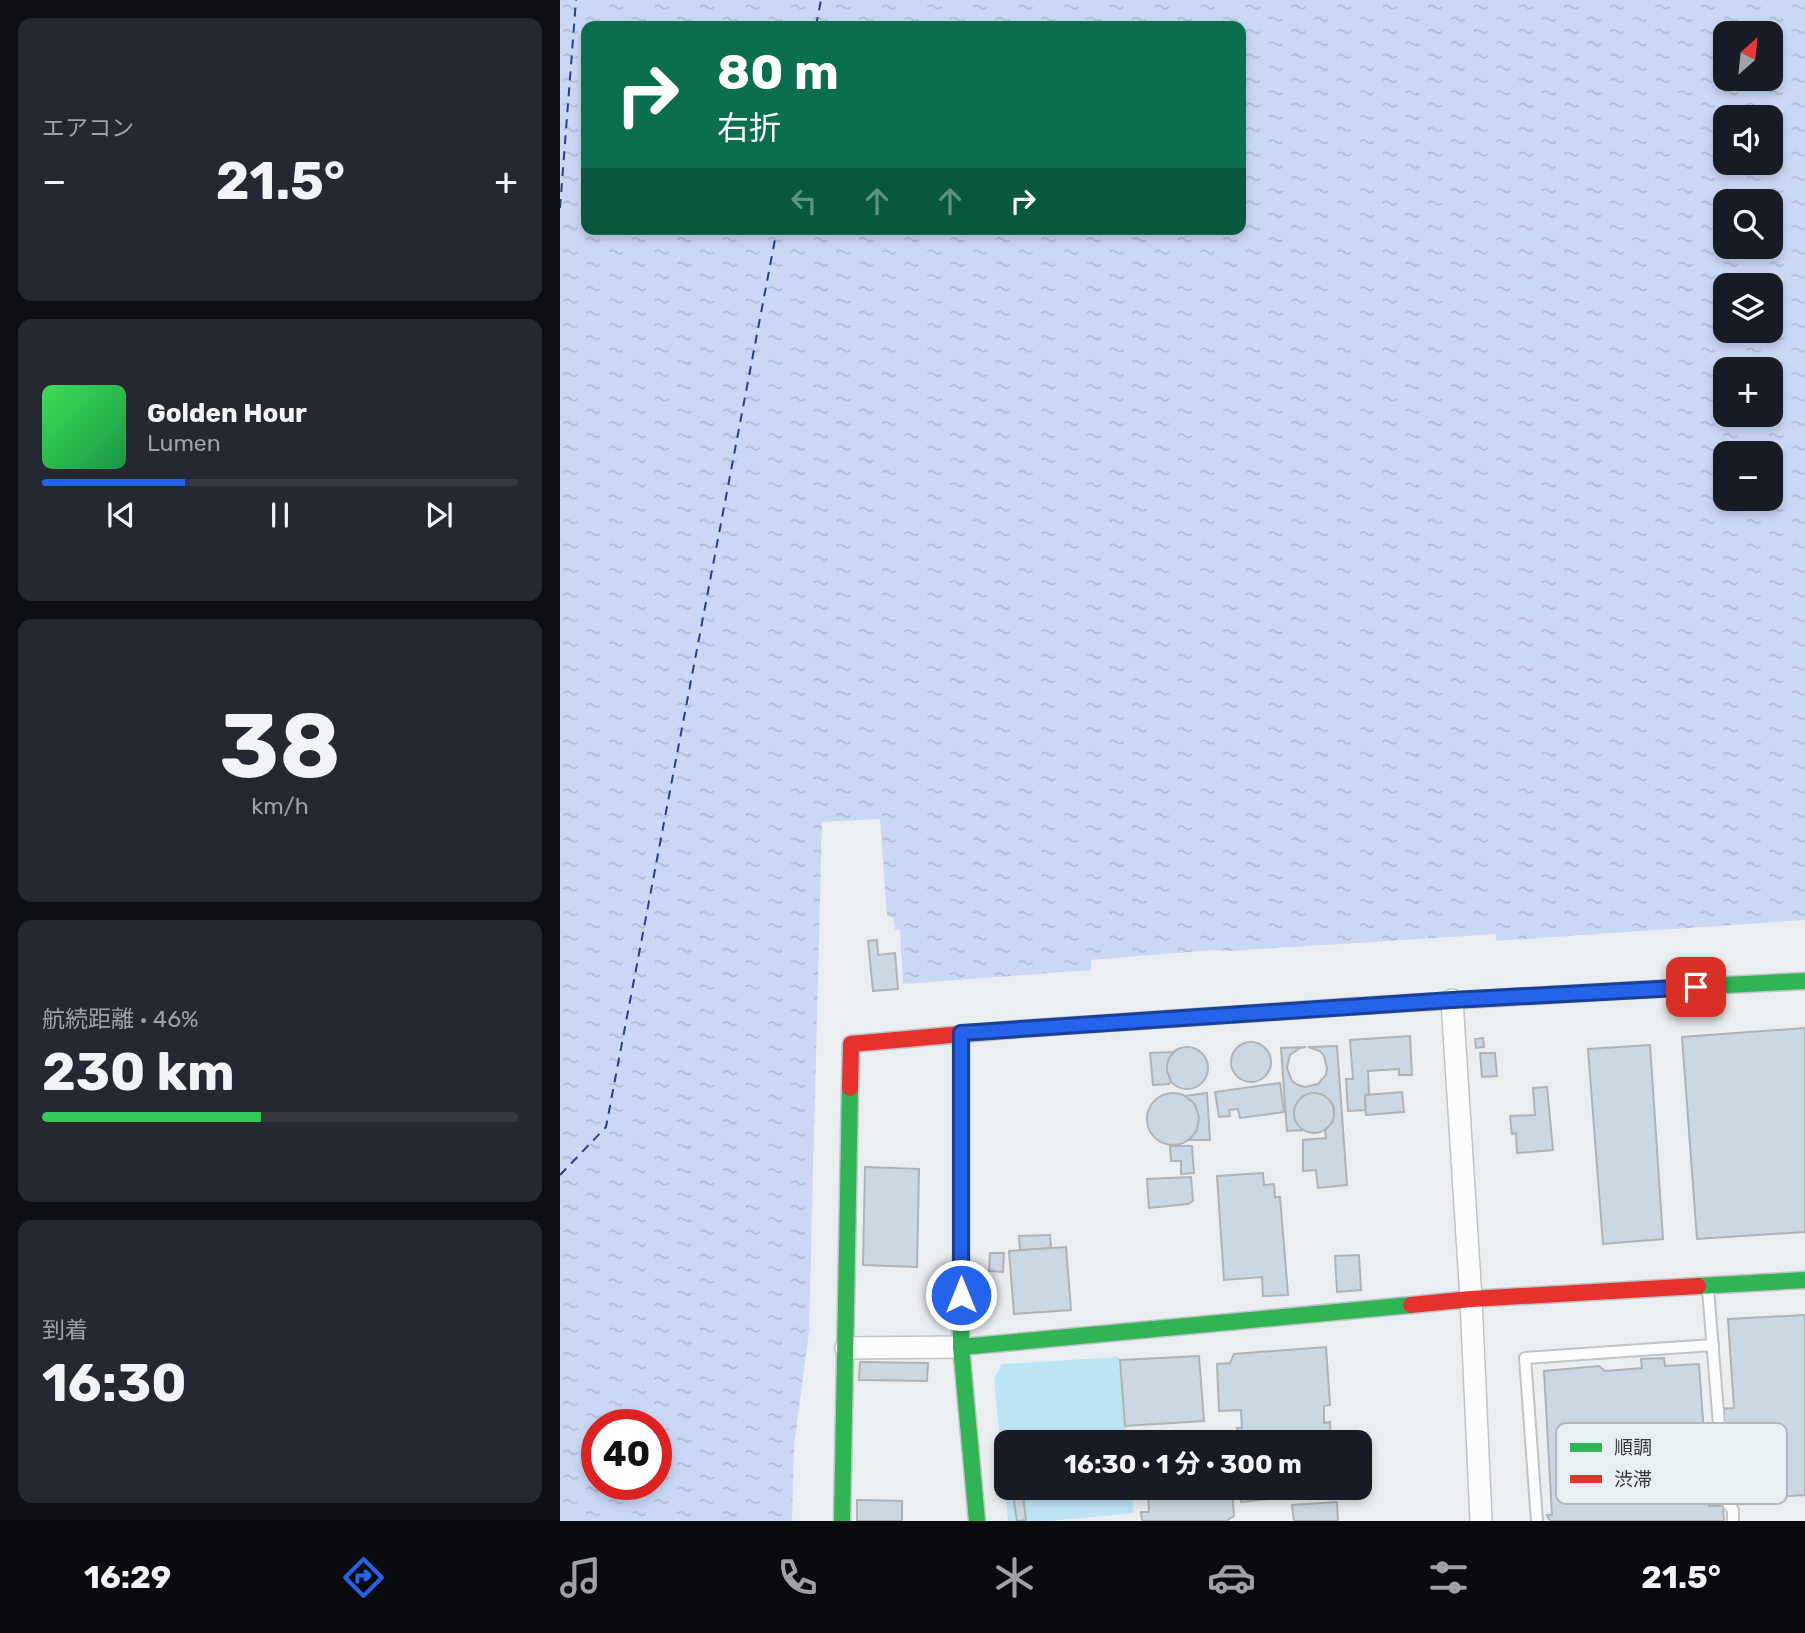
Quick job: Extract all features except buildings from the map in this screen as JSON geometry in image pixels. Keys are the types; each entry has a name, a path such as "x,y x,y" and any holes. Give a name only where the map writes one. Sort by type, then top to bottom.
{"street":[{"path":"842,1521 850,1044 961,1033 1452,1000 1805,981"},
{"path":"1452,1000 1482,1521"},
{"path":"961,1033 961,1347 977,1521"},
{"path":"846,1348 961,1347 1471,1299 1805,1280"}],"lane":[{"path":"1708,1286 1719,1423"},
{"path":"1537,1521 1525,1358 1713,1345"},
{"path":"1729,1504 1733,1510 1733,1521"}],"shaded area":[{"path":"1119,1357 1126,1430 999,1430 994,1379 1002,1364"},
{"path":"1006,1500 1132,1500 1134,1513 1050,1521 1008,1521"}],"water":[{"path":"560,0 1805,0 1805,920 1496,941 1496,934 1214,950 1091,960 1091,970 903,984 900,930 895,930 893,917 887,916 880,819 822,822 809,1329 811,1328 794,1446 792,1521 560,1521"}],"ferry route":[{"path":"560,208 576,0"},
{"path":"817,21 821,0"},
{"path":"560,1175 606,1127 776,235"}],"traffic: fast":[{"path":"1706,986 1805,981"},
{"path":"1019,1029 1375,1005"},
{"path":"961,1033 961,1347 977,1521"},
{"path":"842,1521 850,1088"},
{"path":"1698,1286 1805,1280"},
{"path":"961,1347 1411,1305"}],"traffic: jam":[{"path":"1375,1005 1706,986"},
{"path":"850,1088 851,1044 1019,1029"},
{"path":"1411,1305 1698,1286"}],"route":[{"path":"961,1295 961,1033 1452,1000 1696,987"}]}
